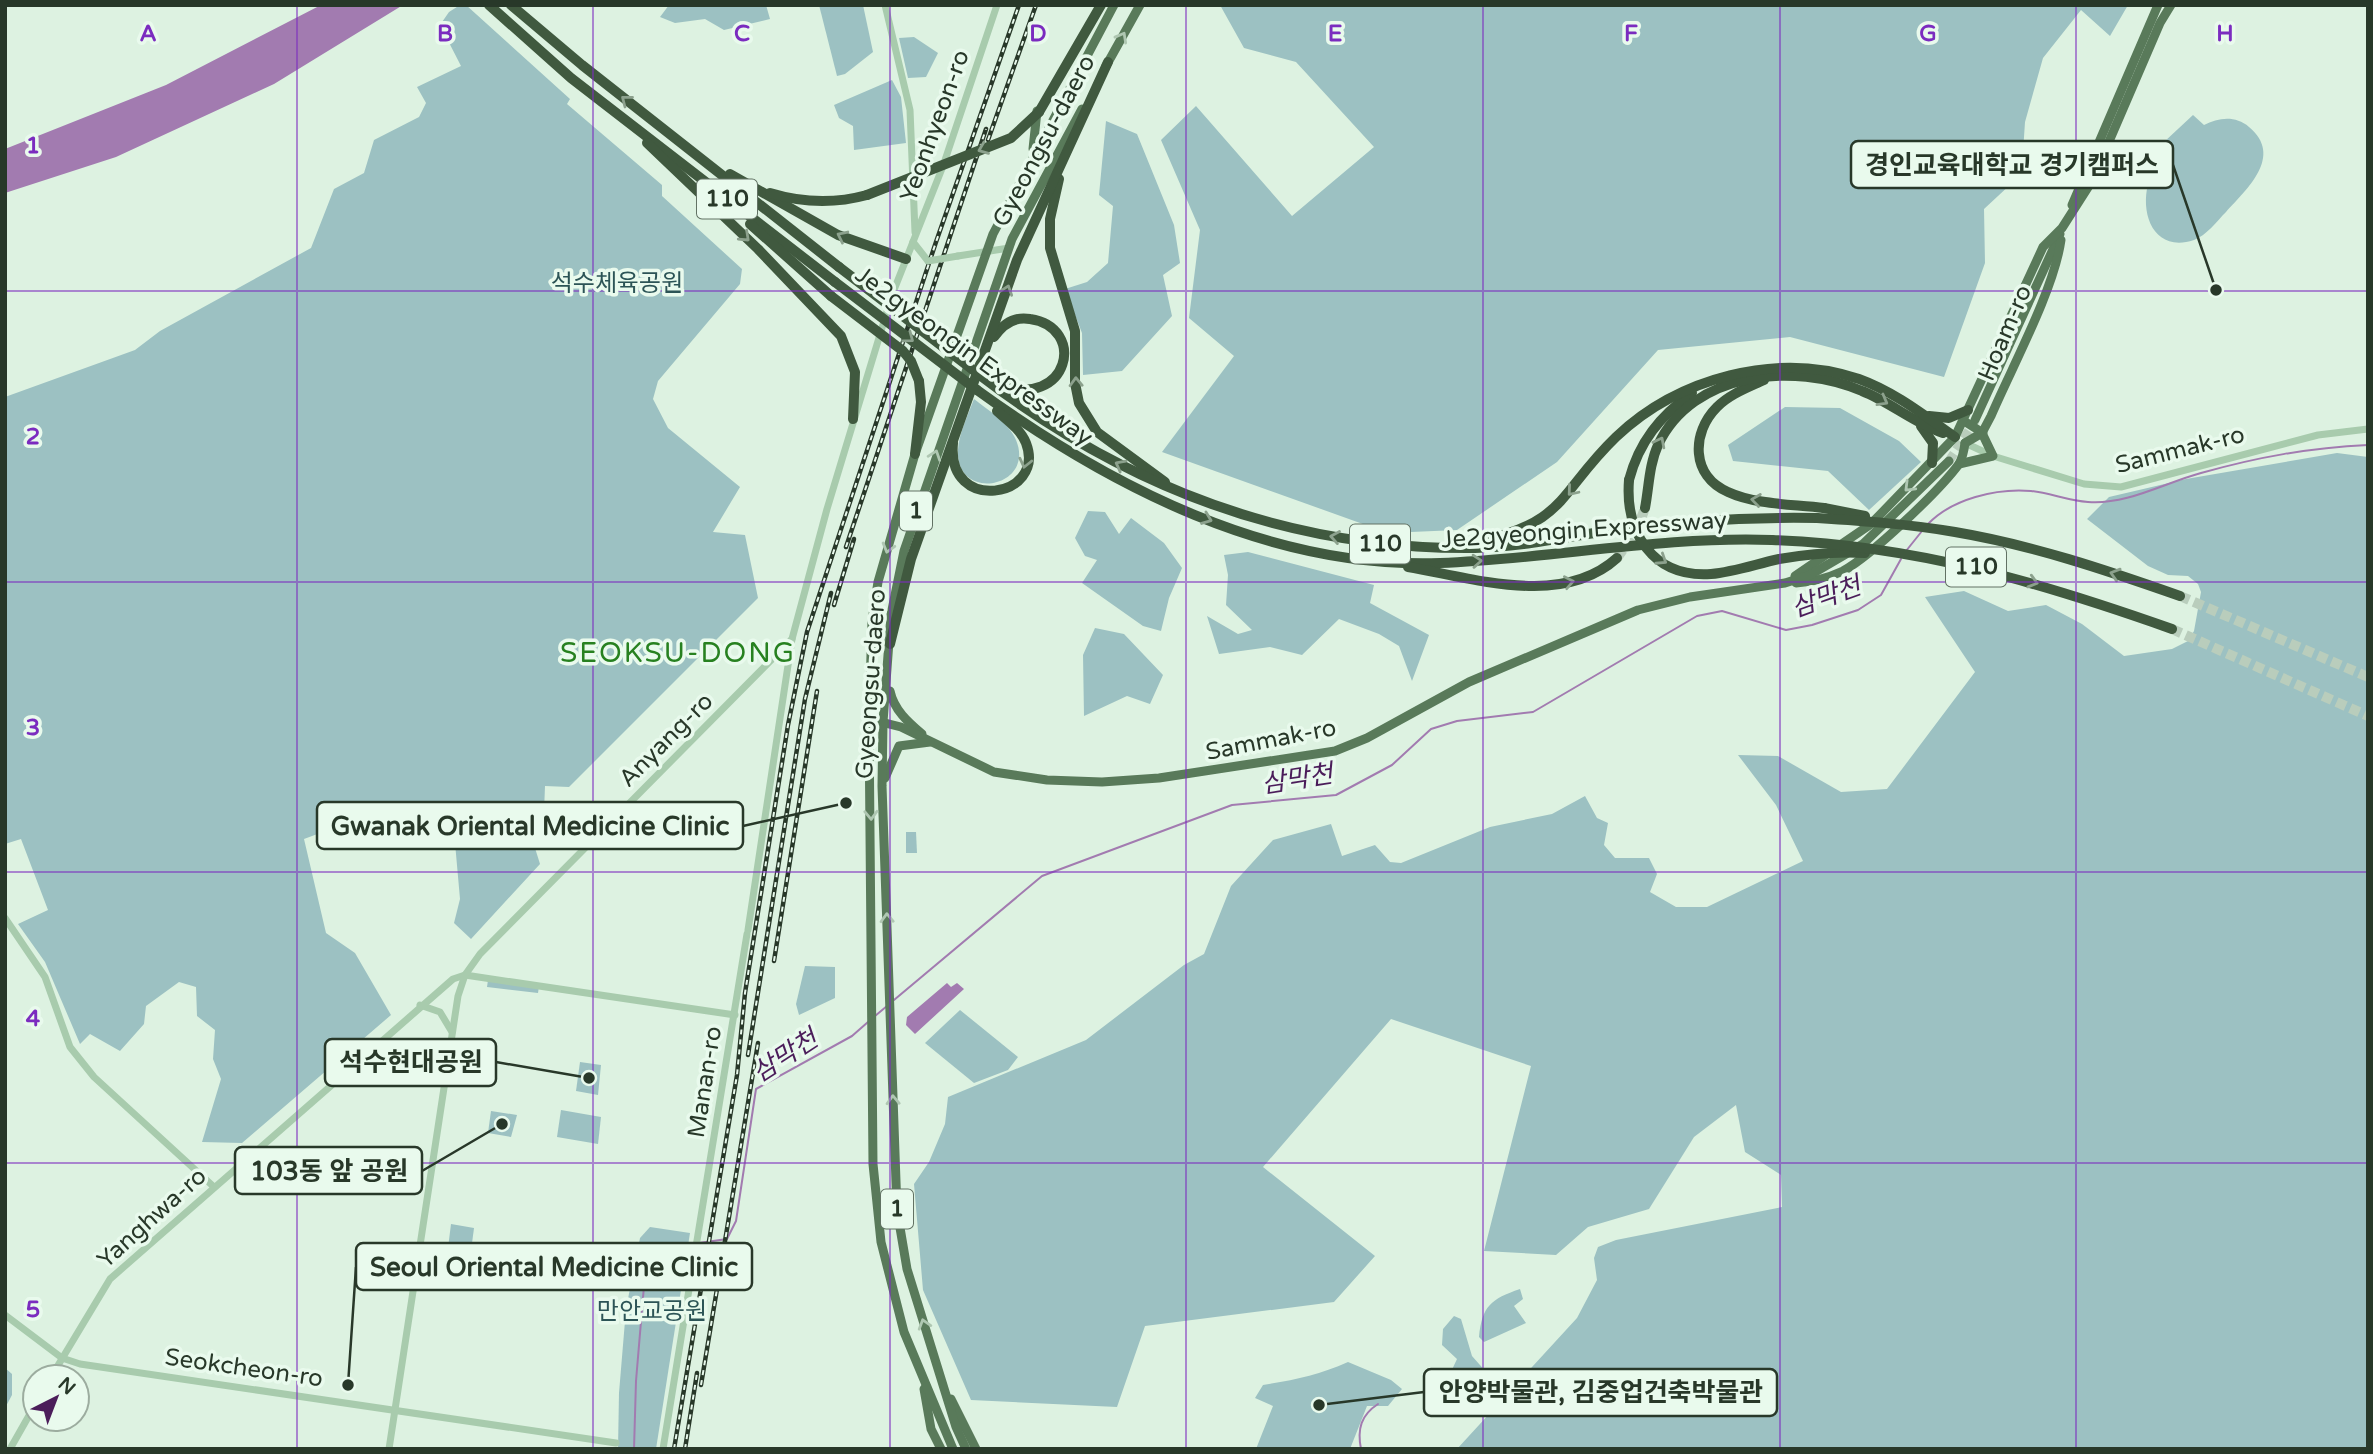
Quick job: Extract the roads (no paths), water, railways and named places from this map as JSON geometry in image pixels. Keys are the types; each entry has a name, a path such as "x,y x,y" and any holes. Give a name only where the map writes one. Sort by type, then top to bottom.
{"highway":[{"path":"481,5 524,37"},
{"name":"Je2gyeongin Expressway","path":"489,5 619,116 977,390 1087,464 1183,510 1299,549 1356,559 1437,563 1665,541 1772,540 1896,551 2036,582 2172,629"},
{"name":"Je2gyeongin Expressway","path":"512,5 535,27 679,142 981,376 1054,428 1143,478 1186,496 1244,516 1337,537 1395,546 1476,548 1693,520 1817,518 1911,525 2036,550 2180,596"},
{"path":"737,179 783,197 813,202 841,201 867,195 1011,138 1039,112 1101,5"},
{"path":"890,644 911,559 1017,260 1108,62"},
{"path":"619,116 758,249 841,336 855,372 853,419"},
{"path":"1074,138 1057,188 1049,234 1052,260 1075,331 1075,383 1079,403 1097,432 1186,496"},
{"path":"679,142 737,179 838,234 863,246 906,259"},
{"path":"723,196 774,248 903,351 915,367 920,402 915,454"},
{"path":"981,376 1012,389 1037,389 1056,376 1064,359 1057,334 1041,322 1027,318 1006,324 984,354"},
{"path":"1454,547 1505,536 1539,522 1560,504 1604,450 1636,420 1683,392 1721,379 1783,368 1828,371 1873,385 1917,416 1933,443 1932,463"},
{"path":"1771,377 1730,397 1708,418 1698,443 1701,467 1720,488 1743,498 1824,508 1911,525"},
{"path":"1645,508 1655,452 1666,431 1682,412 1712,391 1749,379 1804,377 1842,384 1917,416 1955,437"},
{"path":"1721,379 1693,393 1657,424 1636,455 1629,480 1629,510 1640,540 1660,560 1687,572 1716,573 1792,558 1896,551"},
{"path":"955,430 954,463 969,485 983,492 999,492 1012,486 1022,475 1028,455 1023,437 977,390"},
{"path":"1917,416 1944,418 1959,416 1968,410"},
{"path":"1356,559 1479,579 1543,585 1588,578 1617,558"}],"main road":[{"path":"1033,155 1037,108 1096,5"},
{"name":"Gyeongsu-daero","path":"953,1449 904,1332 881,1242 873,1164 869,723 872,621 878,582 915,454 993,234 1114,5"},
{"name":"Gyeongsu-daero","path":"966,1449 944,1389 907,1269 897,1210 882,786 883,722 891,615 904,551 1009,248 1034,194 1140,5"},
{"name":"Hoam-ro","path":"1976,420 2158,5"},
{"name":"Hoam-ro","path":"1955,437 2043,247 2062,228 2092,181 2154,34 2171,5"},
{"name":"Hoam-ro","path":"1982,433 2059,256 2062,228"},
{"path":"1954,462 1993,456 1982,433 1964,421"},
{"path":"1965,443 1982,433"},
{"name":"Sammak-ro","path":"869,723 883,722 995,772 1047,780 1102,782 1209,772 1335,751 1367,738 1469,682 1638,610 1690,597 1786,583 1813,582 1844,570 1886,538 1951,473 1965,443 1955,437 1857,537 1786,583"},
{"path":"1941,452 1950,457 1951,473"},
{"name":"Sammak-ro","path":"1786,583 1838,562 1863,544 1954,462"},
{"path":"888,681 892,702 900,713 932,742"},
{"path":"882,786 899,746 932,742"},
{"path":"922,1373 931,1429 941,1449"},
{"path":"944,1389 976,1449"}],"street":[{"path":"885,5 910,110 915,233"},
{"name":"Yeonhyeon-ro","path":"906,259 943,166 998,5"},
{"path":"913,170 943,166"},
{"path":"913,242 928,261"},
{"path":"906,259 928,261 1009,248"},
{"name":"Anyang-ro","path":"389,1449 453,1032 465,975 480,954 792,639 853,419 906,259"},
{"name":"Sammak-ro","path":"1965,443 1993,456 2084,484 2121,487 2318,435 2368,429"},
{"name":"Manan-ro","path":"663,1449 700,1236 792,639"},
{"path":"5,918 45,977 70,1047 94,1077 214,1187"},
{"path":"465,975 735,1015"},
{"name":"Yanghwa-ro","path":"59,1363 110,1279 437,990 465,975"},
{"path":"420,1005 440,1012 453,1032"},
{"name":"Seokcheon-ro","path":"5,1315 62,1358 80,1364 616,1443"},
{"path":"9,1449 21,1429"}],"waterway":[{"name":"삼막천","path":"1928,524 1938,515 1962,502 2004,491 2031,491 2081,501 2103,502 2131,497 2243,462 2325,448 2368,445"},
{"name":"삼막천","path":"1906,551 1922,531"},
{"name":"삼막천","path":"894,1000 1042,876 1232,805 1336,795 1392,765 1431,729 1457,721 1533,712 1697,616 1722,611 1786,630 1812,625 1858,610 1881,595 1901,559"},
{"name":"삼막천","path":"875,1016 887,1006"},
{"name":"삼막천","path":"699,1243 727,1239 736,1221 756,1089 852,1036 868,1022"},
{"name":"삼막천","path":"634,1449 636,1381 646,1262 658,1250 694,1244"},
{"path":"1361,1449 1362,1423 1378,1404"}],"tunnel":[{"path":"1949,461 1975,421"},
{"path":"1617,558 1637,530 1645,508"},
{"path":"2180,596 2368,677"},
{"path":"2172,629 2368,716"}],"railway":[{"path":"674,1449 737,1075 745,993 788,725 807,632 936,242 1019,5"},
{"path":"988,140 1036,5"},
{"path":"846,547 986,129"},
{"path":"834,605 854,539"},
{"path":"748,1055 805,699 831,593"},
{"path":"774,961 817,691"},
{"path":"701,1385 758,1043"},
{"path":"685,1449 697,1373"}],"place":[{"name":"경인교육대학교 경기캠퍼스","path":"2216,290"},
{"name":"Gwanak Oriental Medicine Clinic","path":"846,803"},
{"name":"석수현대공원","path":"589,1078"},
{"name":"103동 앞 공원","path":"502,1124"},
{"name":"Seoul Oriental Medicine Clinic","path":"348,1385"},
{"name":"안양박물관, 김중업건축박물관","path":"1319,1405"}],"district":[{"name":"SEOKSU-DONG","path":"678,653"}],"park label":[{"name":"석수체육공원","path":"617,283"},
{"name":"만안교공원","path":"652,1311"}]}
